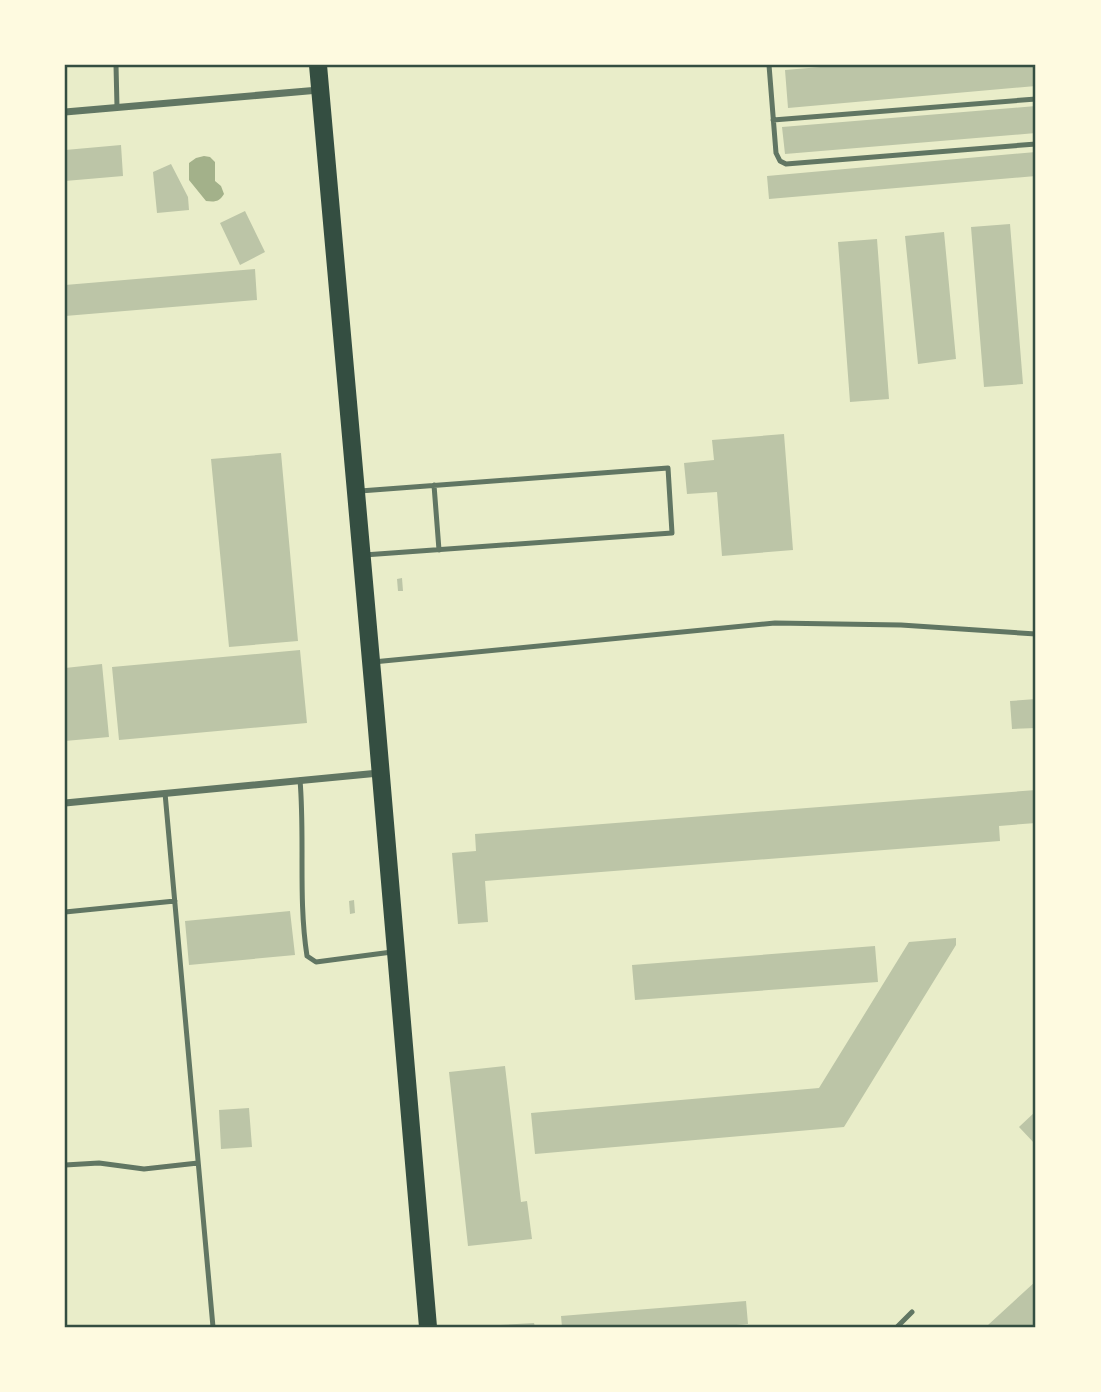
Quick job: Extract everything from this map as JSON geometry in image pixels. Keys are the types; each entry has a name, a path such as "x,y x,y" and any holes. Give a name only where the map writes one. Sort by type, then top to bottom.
{"main road":[{"path":"318,65 370,663 376,706 428,1327"}],"street":[{"path":"65,112 320,90"},
{"path":"65,803 380,772"}],"lane":[{"path":"116,65 117,107"},
{"path":"769,65 776,153 780,161 786,164 1036,144"},
{"path":"773,120 1036,99"},
{"path":"355,491 668,468 672,533 361,556"},
{"path":"434,485 439,550"},
{"path":"370,663 775,622 901,625 1036,634"},
{"path":"300,780 304,817 302,925 307,956 316,962 395,952"},
{"path":"165,793 213,1327"},
{"path":"65,912 175,901"},
{"path":"65,1165 99,1163 144,1169 198,1163"},
{"path":"897,1327 912,1312"}],"shaded area":[{"path":"204,156 215,162 215,181 224,194 216,201 206,201 189,180 189,163"}],"building":[{"path":"844,65 1036,65 1036,86 788,108 785,70"},
{"path":"1036,106 1036,133 785,154 782,127"},
{"path":"121,145 123,176 65,181 65,150"},
{"path":"1036,152 1036,176 769,199 767,176"},
{"path":"171,164 188,197 189,210 157,213 153,172"},
{"path":"245,211 265,252 240,265 220,223"},
{"path":"1010,224 1023,384 984,387 971,227"},
{"path":"944,232 956,359 918,364 905,236"},
{"path":"877,239 889,399 850,402 838,242"},
{"path":"255,269 257,300 65,316 65,285"},
{"path":"784,434 793,550 722,556 717,492 687,494 684,463 714,460 712,440"},
{"path":"281,453 298,641 229,647 211,459"},
{"path":"402,578 403,591 398,591 397,579"},
{"path":"300,650 307,723 119,740 112,667"},
{"path":"102,664 109,737 65,741 65,668"},
{"path":"1036,699 1036,728 1012,729 1010,701"},
{"path":"1036,790 1036,823 999,826 1000,841 485,881 488,922 458,924 452,853 476,851 475,834"},
{"path":"354,900 355,913 350,914 349,901"},
{"path":"290,911 295,955 189,965 185,921"},
{"path":"956,938 956,945 844,1127 535,1154 531,1113 819,1088 909,942"},
{"path":"875,946 878,982 635,1000 632,965"},
{"path":"505,1066 521,1202 527,1201 532,1239 468,1246 449,1072"},
{"path":"249,1108 252,1147 221,1149 219,1110"},
{"path":"1036,1111 1036,1143 1035,1144 1019,1127"},
{"path":"1036,1281 1036,1327 988,1325"},
{"path":"746,1301 748,1324 713,1327 562,1327 561,1316"},
{"path":"534,1323 535,1327 500,1327 500,1325"}]}
